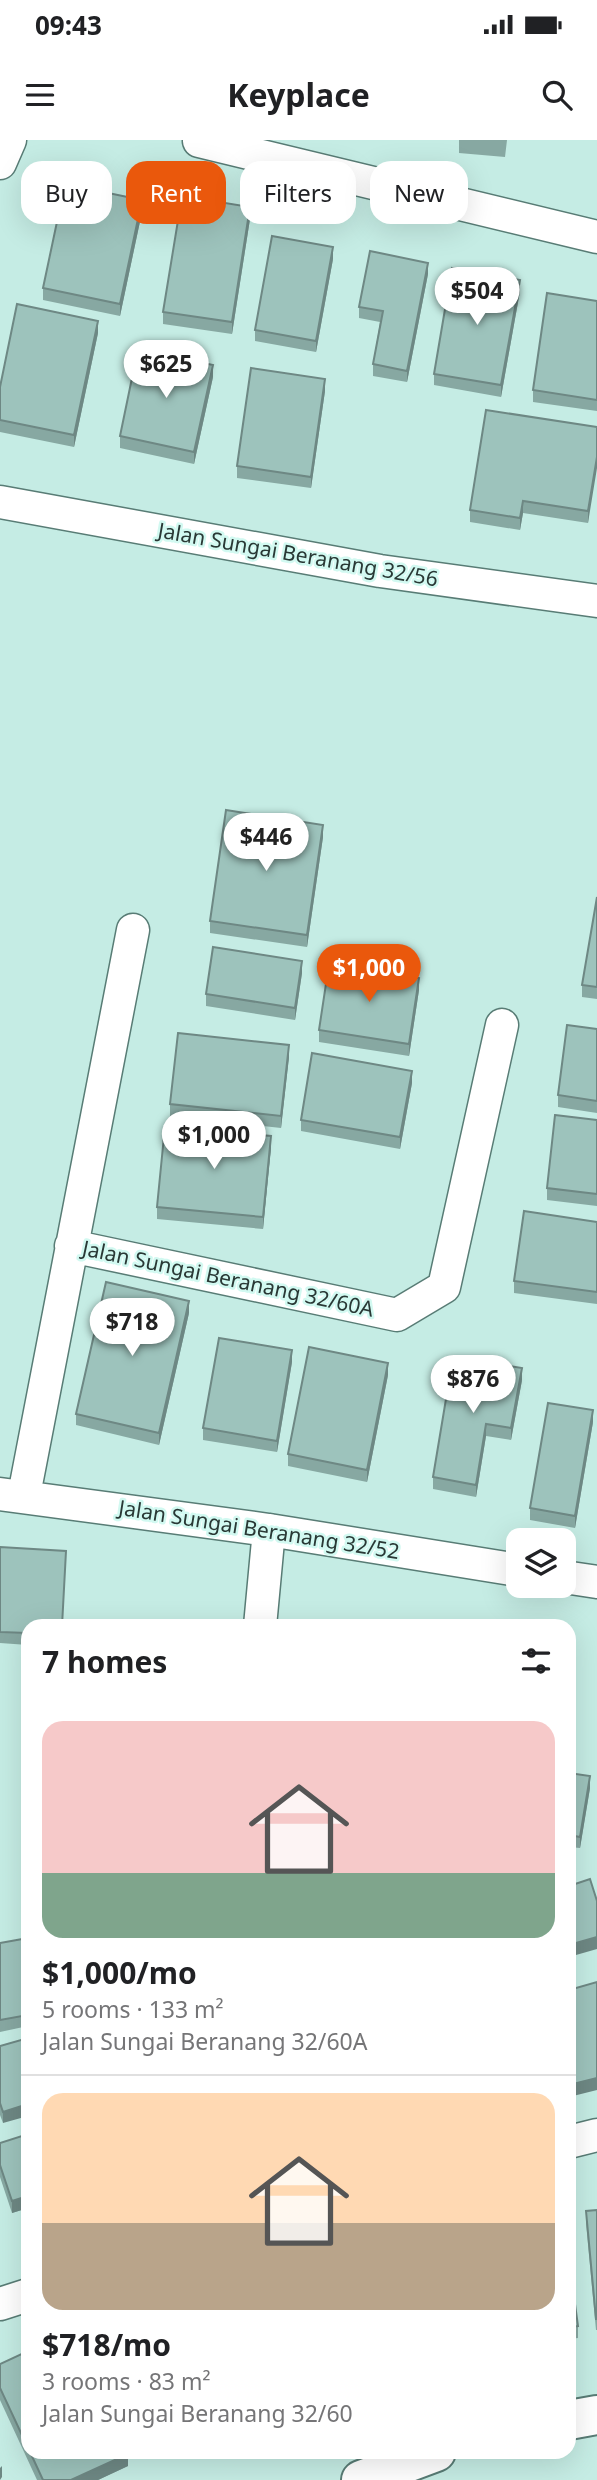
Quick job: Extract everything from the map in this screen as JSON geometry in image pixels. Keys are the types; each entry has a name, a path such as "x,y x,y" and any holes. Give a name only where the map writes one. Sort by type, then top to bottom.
{"main road":[{"path":"576,2419 597,2415"},
{"path":"361,2480 417,2459"}],"street":[{"path":"0,163 10,140"},
{"path":"199,141 597,237"},
{"name":"Jalan Sungai Beranang 32/56","path":"0,502 380,571 597,601"},
{"path":"12,1495 71,1246 133,930"},
{"name":"Jalan Sungai Beranang 32/60A","path":"71,1246 397,1315 444,1287 502,1025"},
{"name":"Jalan Sungai Beranang 32/52","path":"12,1495 269,1530 506,1568"},
{"path":"261,1619 269,1530"},
{"path":"576,1579 597,1582"},
{"path":"576,2140 597,2135"},
{"path":"0,2304 21,2297"}],"building":[{"path":"112,194 126,197 126,224 137,224 120,304 43,288 57,224 112,224"},
{"path":"226,203 240,205 240,224 247,224 232,322 163,312 177,224 226,224"},
{"path":"272,236 333,247 316,341 255,330"},
{"path":"370,251 428,263 407,371 373,364 383,311 359,307"},
{"path":"452,268 520,280 501,385 434,374"},
{"path":"547,293 597,301 597,400 533,390"},
{"path":"17,304 98,321 74,435 0,420 0,387"},
{"path":"138,349 213,365 194,452 120,436"},
{"path":"251,368 325,379 311,477 237,466"},
{"path":"486,410 597,427 597,457 588,511 523,501 520,518 470,510"},
{"path":"226,810 323,825 307,935 210,921"},
{"path":"597,897 597,987 582,985"},
{"path":"213,947 302,961 295,1008 206,994"},
{"path":"329,964 419,978 409,1044 319,1030"},
{"path":"567,1025 597,1029 597,1101 558,1095"},
{"path":"178,1033 289,1045 281,1116 170,1104"},
{"path":"312,1053 412,1071 400,1137 301,1120"},
{"path":"555,1115 597,1120 597,1194 547,1188"},
{"path":"165,1126 271,1136 263,1217 157,1207"},
{"path":"524,1211 597,1222 597,1292 514,1281"},
{"path":"106,1282 189,1301 159,1433 76,1414"},
{"path":"219,1338 292,1350 277,1441 203,1428"},
{"path":"309,1347 388,1363 367,1470 288,1454"},
{"path":"453,1357 522,1368 511,1428 486,1424 476,1485 433,1477"},
{"path":"548,1403 593,1410 575,1516 530,1508"},
{"path":"0,1547 66,1551 62,1619 21,1619 21,1633 0,1632"},
{"path":"576,1774 590,1776 580,1837 576,1836"},
{"path":"590,1879 597,1901 597,1937 576,1943 576,1884"},
{"path":"21,1939 21,2016 0,2020 0,1943"},
{"path":"597,1982 597,2078 576,2083 576,1988"},
{"path":"21,2040 21,2106 3,2112 0,2103 0,2046"},
{"path":"21,2136 21,2198 12,2201 0,2165 0,2143"},
{"path":"597,2210 597,2319 596,2319 586,2211"},
{"path":"21,2354 21,2433 0,2388 0,2364"},
{"path":"33,2459 117,2459 71,2480 43,2480"}]}
